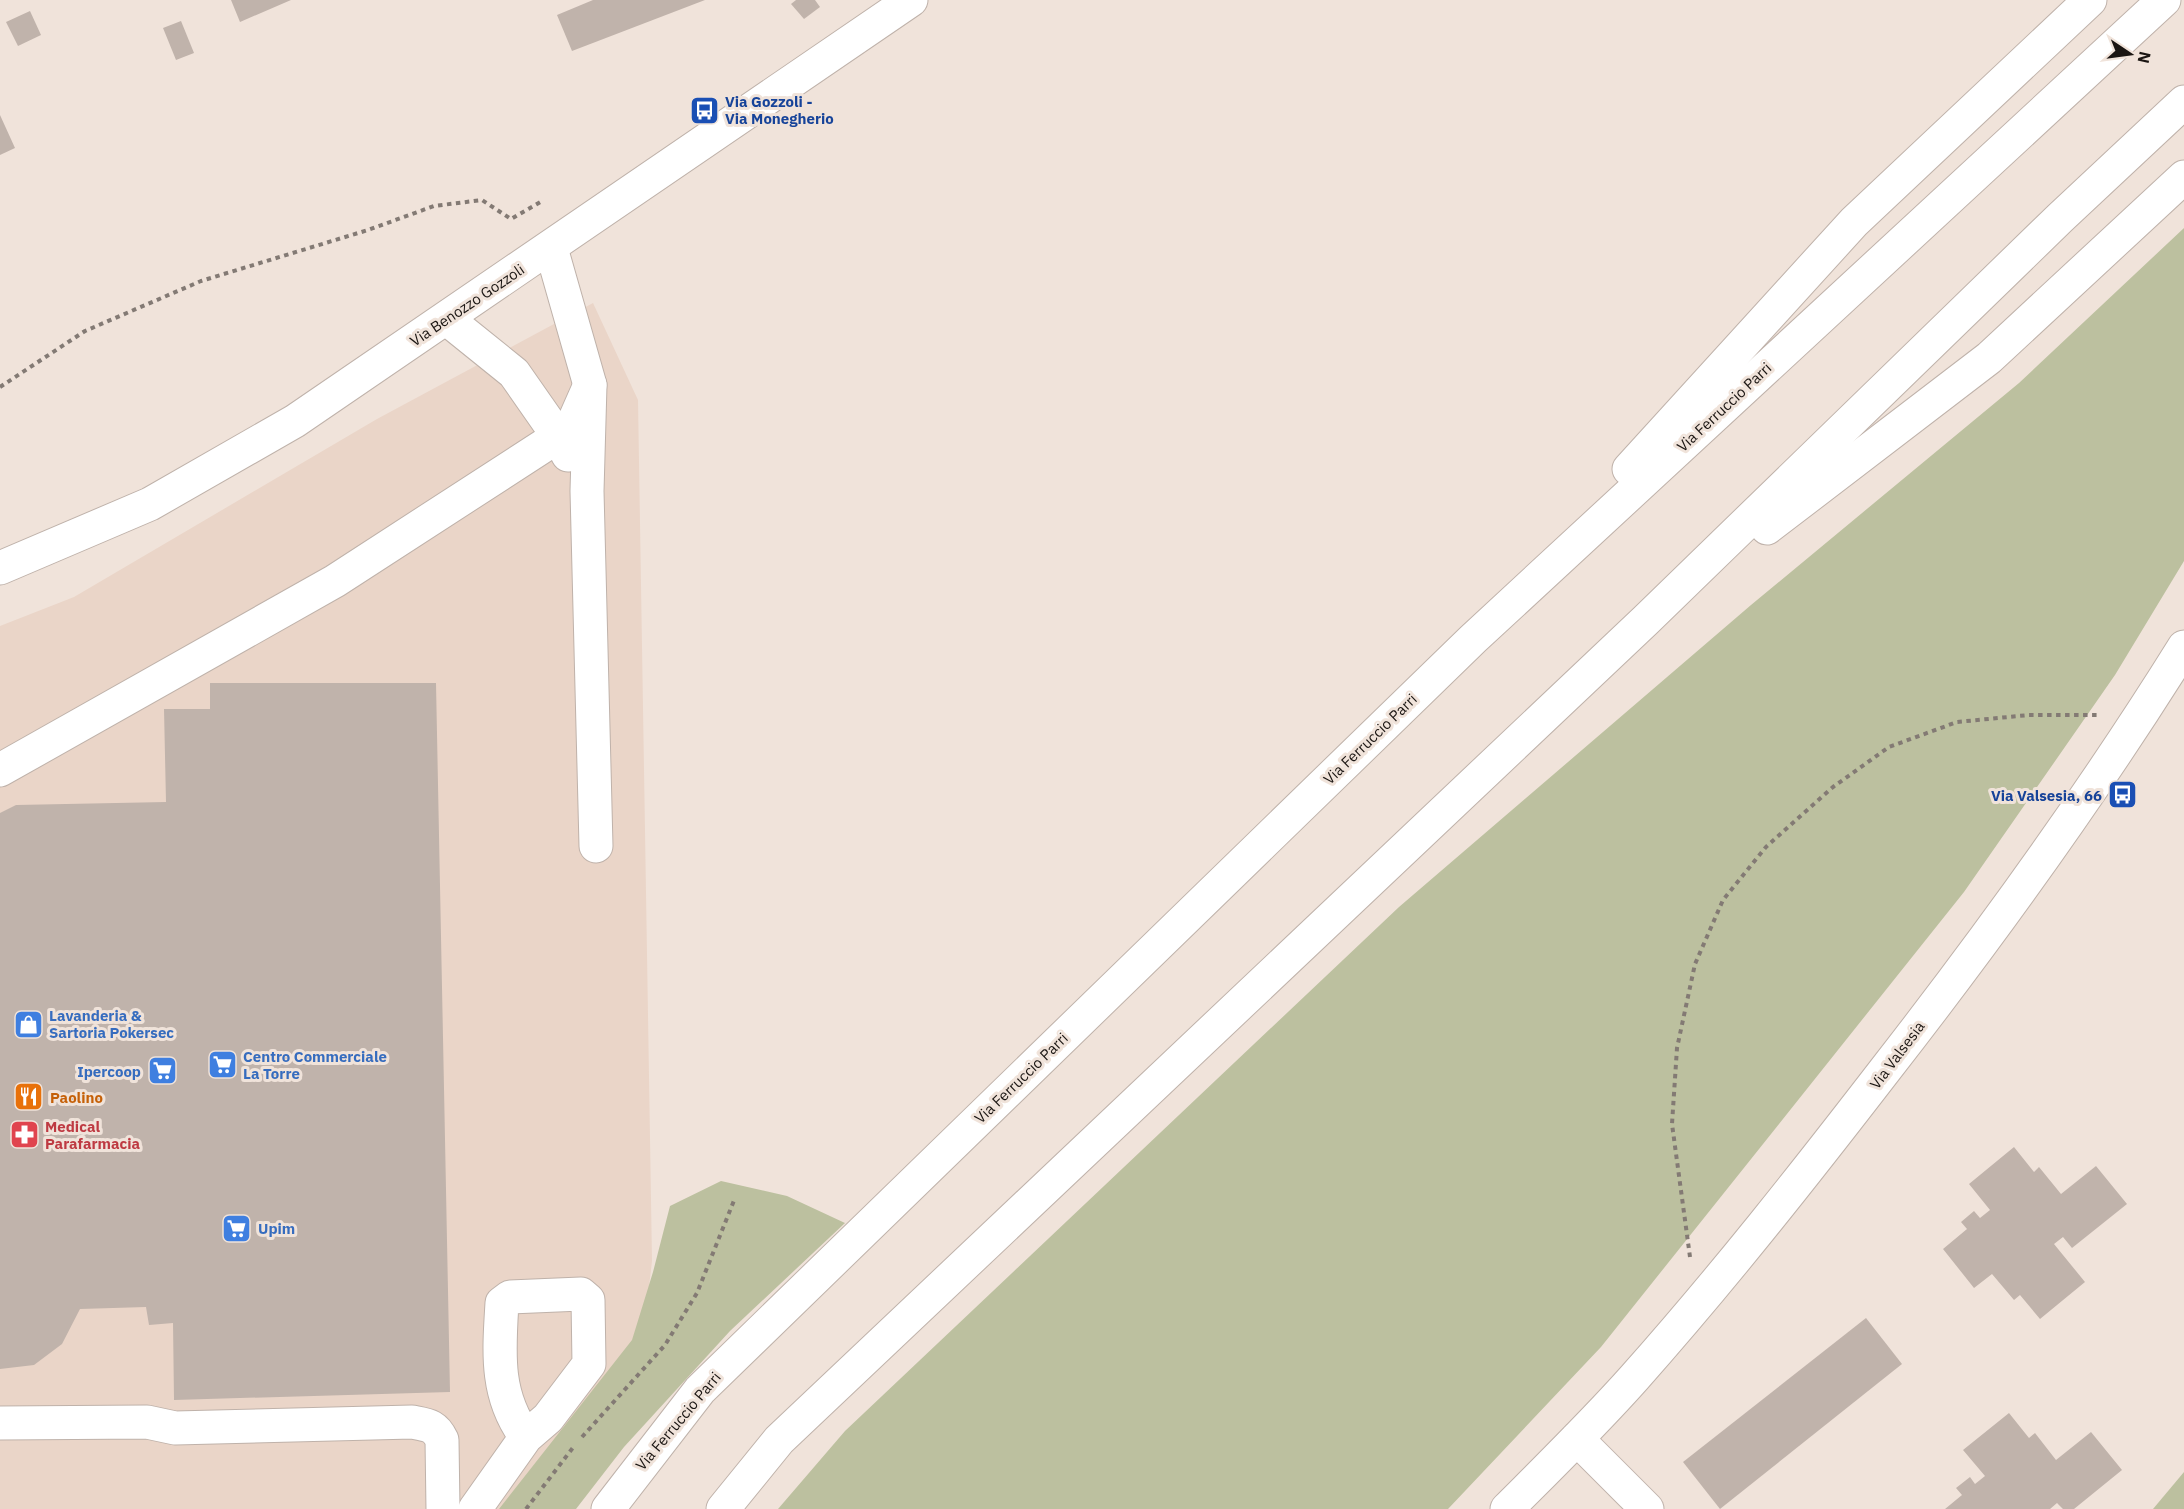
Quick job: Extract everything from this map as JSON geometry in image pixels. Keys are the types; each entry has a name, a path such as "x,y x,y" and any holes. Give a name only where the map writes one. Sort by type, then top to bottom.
{"main road":[{"name":"Via Benozzo Gozzoli","path":"0,568 150,504 295,421 911,0"},
{"path":"1473,639 1854,222 2090,0"},
{"name":"Via Ferruccio Parri","path":"608,1509 700,1390 1473,639 2164,0"},
{"path":"723,1509 779,1440 1646,620 2184,102"},
{"path":"1646,620 1989,357 2184,177"},
{"path":"551,248 590,385 587,491 596,846"},
{"path":"447,319 514,373 558,436 587,491"},
{"path":"0,770 335,581 571,428 590,385"},
{"name":"Via Valsesia","path":"1508,1509 1634,1378 1771,1217 1973,954 2085,797 2184,647"},
{"path":"0,1423 147,1422 175,1428 412,1422 428,1425 438,1431 442,1440 443,1499 459,1492 474,1491 499,1474"},
{"path":"475,1509 526,1437"},
{"path":"1577,1439 1647,1509"}],"path":[{"path":"0,387 85,330 201,281 368,230 434,206 482,200 511,219 542,201"},
{"path":"1691,1261 1672,1124 1677,1048 1695,964 1724,900 1766,847 1833,787 1888,747 1958,722 2029,715 2101,715"},
{"path":"526,1509 573,1447 665,1345 697,1293 735,1198"}],"shaded area":[{"path":"593,303 638,400 652,1261 643,1338 509,1509 0,1509 0,626 74,597 377,419"}],"green space":[{"path":"2184,228 2184,561 2115,675 1964,892 1601,1347 1448,1509 778,1509 845,1431 1399,907 1751,605 2019,383"},
{"path":"721,1181 787,1196 845,1223 730,1331 624,1447 576,1509 499,1509 632,1340 670,1206"},
{"path":"2184,1472 2184,1509 2153,1509"}],"building":[{"path":"231,0 291,0 240,22"},
{"path":"593,0 705,0 572,51 557,15"},
{"path":"796,0 815,0 820,7 804,19 791,4"},
{"path":"30,11 41,35 18,46 6,22"},
{"path":"181,21 194,53 176,60 163,28"},
{"path":"0,115 15,148 0,155"},
{"name":"Centro Commerciale La Torre","path":"210,683 436,683 450,1392 174,1400 173,1323 149,1325 146,1307 80,1309 62,1344 34,1365 0,1369 0,813 16,805 166,802 164,709 210,709"},
{"path":"2014,1147 2034,1172 2039,1167 2061,1194 2096,1166 2127,1204 2072,1248 2063,1237 2054,1244 2085,1282 2040,1319 2020,1295 2014,1300 1992,1274 1974,1288 1943,1249 1967,1229 1961,1222 1974,1211 1980,1218 1990,1210 1969,1184"},
{"path":"1866,1318 1902,1364 1720,1509 1683,1462"},
{"path":"2009,1413 2029,1438 2035,1433 2056,1460 2091,1432 2122,1470 2074,1509 2063,1509 2057,1503 2050,1509 1945,1509 1962,1495 1956,1488 1970,1477 1975,1484 1985,1476 1963,1450"}],"place":[{"name":"Via Gozzoli - Via Monegherio","path":"704,110"},
{"name":"Via Valsesia, 66","path":"2123,795"},
{"name":"Lavanderia & Sartoria Pokersec","path":"28,1024"},
{"name":"Centro Commerciale La Torre","path":"222,1065"},
{"name":"Ipercoop","path":"162,1071"},
{"name":"Paolino","path":"29,1097"},
{"name":"Medical Parafarmacia","path":"24,1135"},
{"name":"Upim","path":"237,1228"}]}
